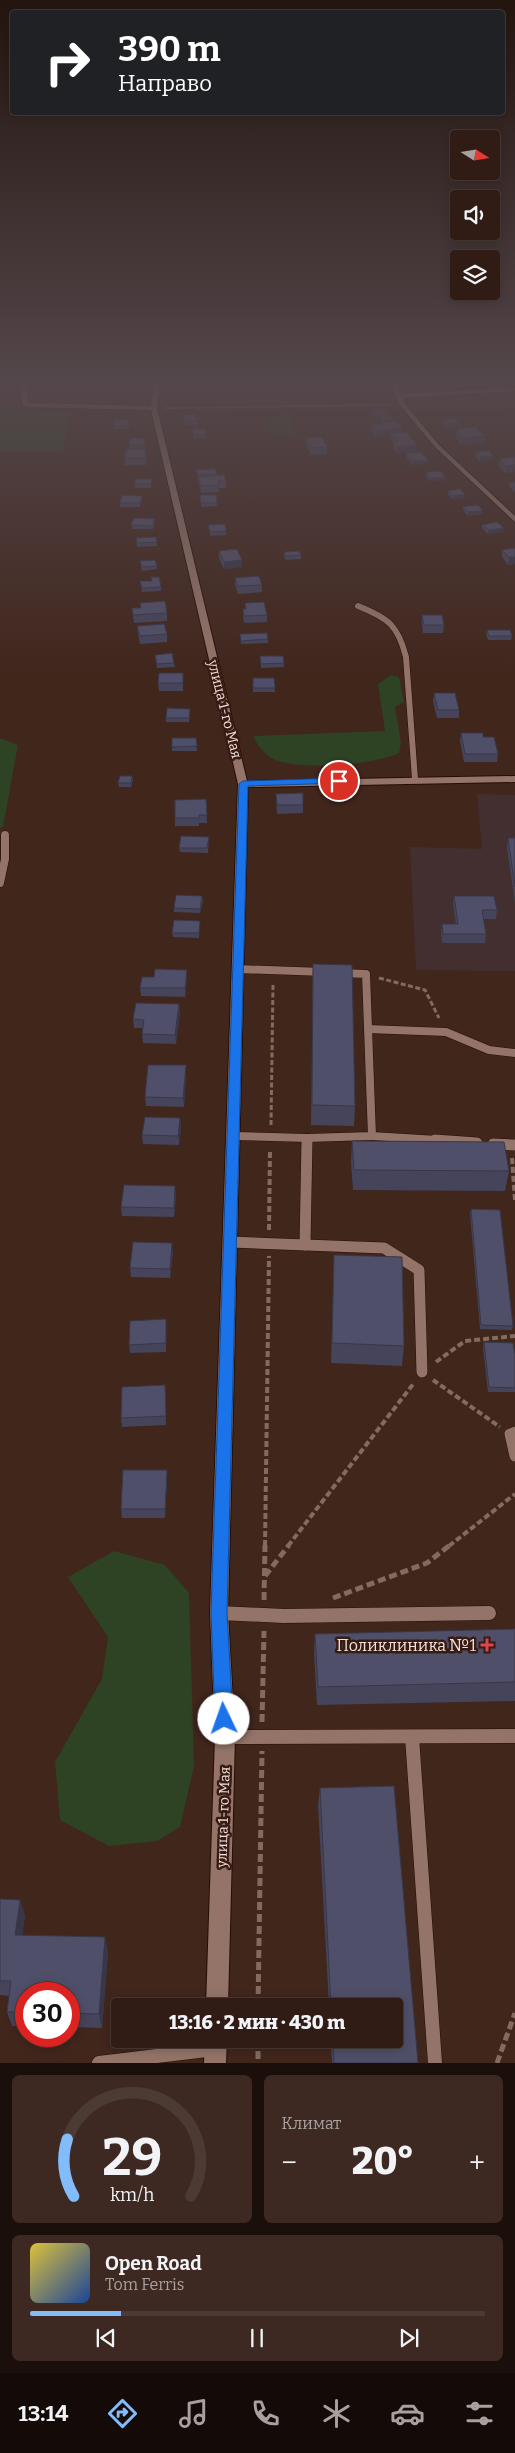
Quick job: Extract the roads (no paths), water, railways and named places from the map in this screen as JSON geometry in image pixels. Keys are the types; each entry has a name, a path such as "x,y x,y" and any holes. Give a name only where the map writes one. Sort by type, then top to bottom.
{"street":[{"name":"улица 1-го Мая","path":"171,480 243,784 219,1613 225,1737 217,1998"},
{"path":"473,480 515,520"},
{"path":"243,784 415,779 515,779"}],"lane":[{"path":"358,606 387,617 397,628 402,640 406,657 415,779"},
{"path":"0,883 5,860 5,835"},
{"path":"237,969 366,974 372,1136"},
{"path":"368,1029 446,1032 489,1050 515,1053"},
{"path":"234,1136 307,1138 372,1136 513,1145"},
{"path":"305,1245 307,1138"},
{"path":"231,1242 384,1248 419,1270 422,1372"},
{"path":"513,1433 515,1456"},
{"path":"219,1613 264,1615 489,1612"},
{"path":"412,1736 435,2063"},
{"path":"225,1737 515,1736"},
{"path":"99,2063 216,2050"}],"place":[{"name":"Поликлиника №1","path":"487,1645"}]}
